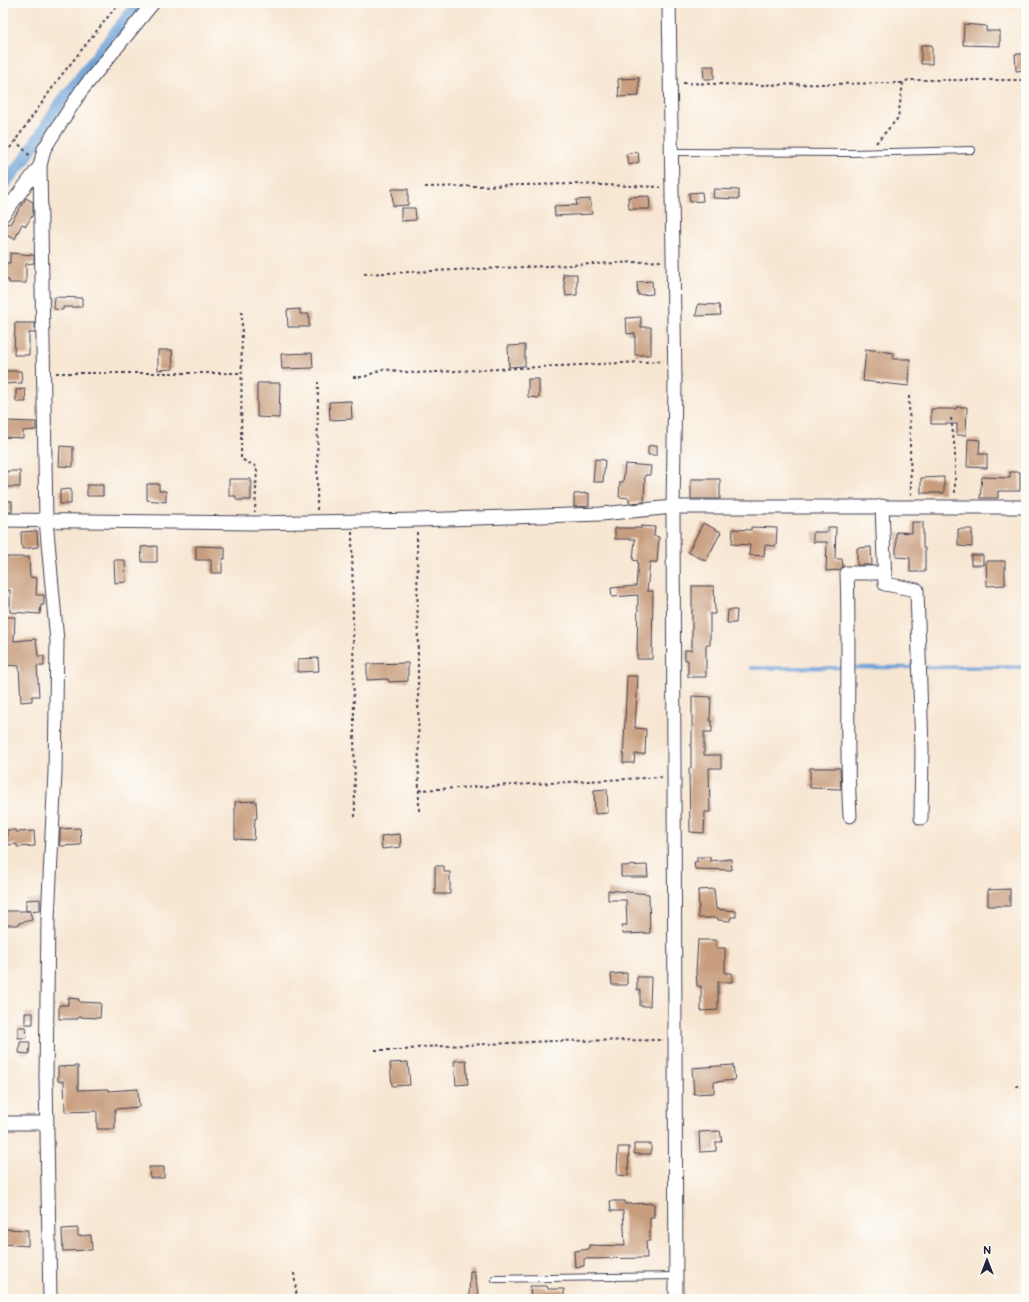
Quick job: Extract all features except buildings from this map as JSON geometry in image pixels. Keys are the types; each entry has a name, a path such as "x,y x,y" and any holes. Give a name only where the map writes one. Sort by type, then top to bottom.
{"street":[{"path":"50,1299 46,1123 48,919 55,772 57,641 46,520 40,166 44,148 81,92 153,3"},
{"path":"670,3 675,360 673,507 673,776 676,1299"},
{"path":"3,216 40,166"},
{"path":"882,506 885,584 917,590 922,750 922,818"},
{"path":"3,520 254,523 317,521 352,522 601,514 673,507 1026,506"},
{"path":"850,816 847,573 885,573"},
{"path":"3,1123 46,1123"}],"lane":[{"path":"672,152 870,152 972,150"},
{"path":"494,1279 676,1276"}],"path":[{"path":"3,158 60,77 119,3"},
{"path":"672,82 700,85 755,85 903,83 908,80 1026,80"},
{"path":"870,152 878,140 898,118 903,83"},
{"path":"15,140 40,166"},
{"path":"425,187 573,184 673,188"},
{"path":"364,274 674,260"},
{"path":"242,311 241,459 257,467 254,523"},
{"path":"353,378 364,377 383,369 416,373 675,360"},
{"path":"48,373 241,373"},
{"path":"317,521 318,382"},
{"path":"910,396 911,506"},
{"path":"951,418 955,450 955,506"},
{"path":"417,520 419,812"},
{"path":"352,522 355,818"},
{"path":"419,790 673,776"},
{"path":"375,1050 405,1050 423,1047 552,1041 674,1040"},
{"path":"1016,1086 1026,1086"},
{"path":"294,1273 297,1299"}],"waterway":[{"path":"3,185 25,159 60,104 138,3"},
{"path":"751,668 1026,667"}]}
